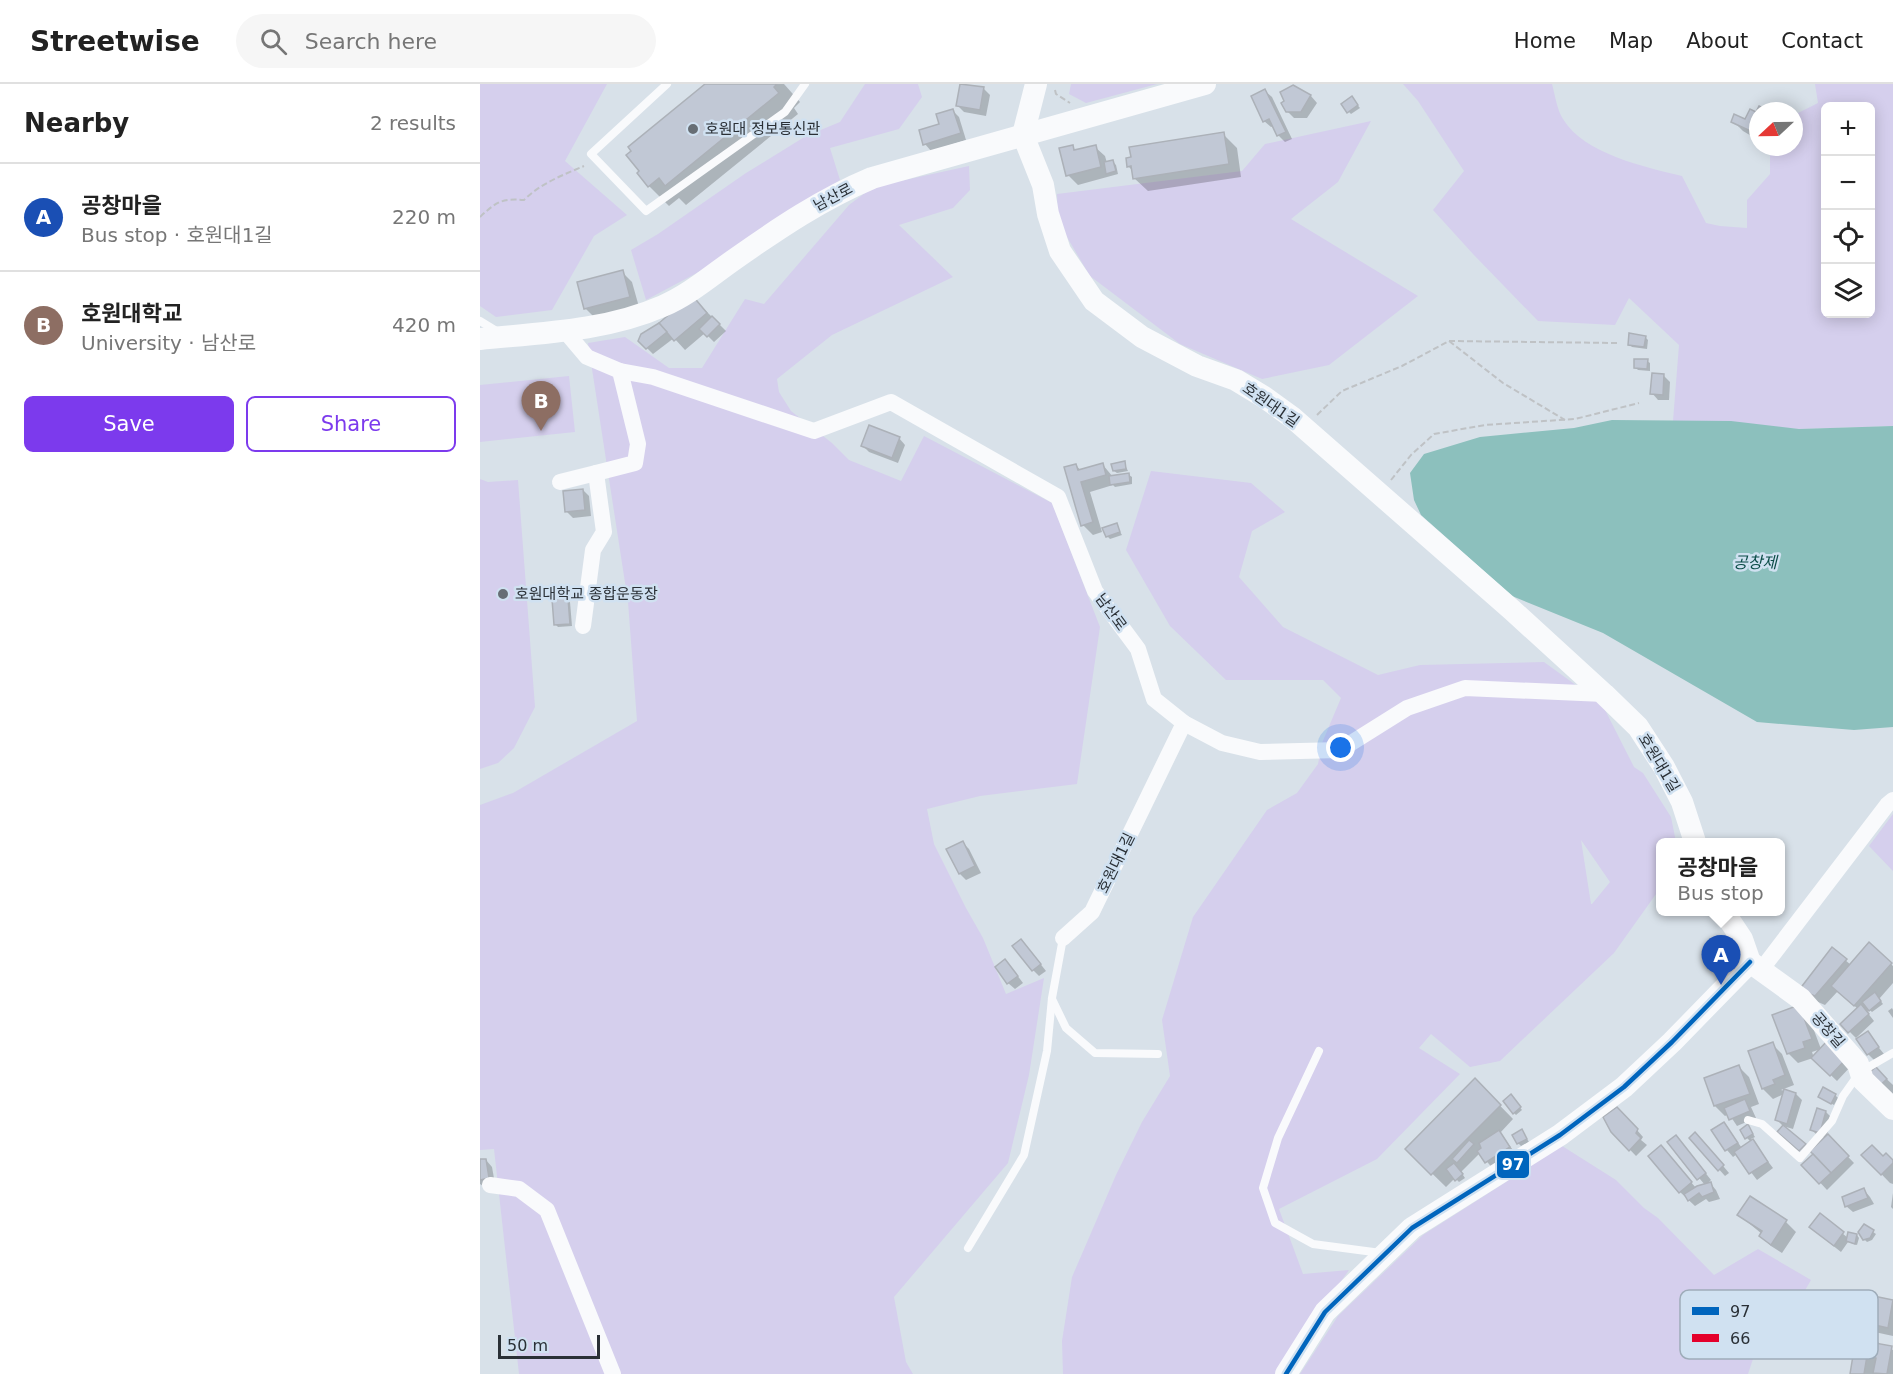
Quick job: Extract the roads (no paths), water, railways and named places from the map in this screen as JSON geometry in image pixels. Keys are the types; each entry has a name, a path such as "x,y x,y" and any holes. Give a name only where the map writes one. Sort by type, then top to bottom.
{"street":[{"name":"남산로","path":"480,339 565,331 623,320 664,306 692,290 779,228 839,192 872,178 1205,84"},
{"path":"1023,135 1045,85"},
{"name":"호원대1길","path":"1023,135 1043,185 1048,214 1060,251 1094,301 1142,337 1197,366 1236,380 1264,397 1304,428 1512,610 1638,728 1664,767 1682,802 1693,838"},
{"path":"560,482 636,463 638,444 620,370 587,357 565,331"},
{"name":"남산로","path":"620,370 653,377 814,431 891,402 1059,497 1095,591 1138,649 1154,699 1184,723"},
{"path":"583,626 593,550 604,532 596,473"},
{"path":"1184,723 1222,743 1260,752 1340,750 1407,708 1465,688 1604,694"},
{"name":"호원대1길","path":"1063,938 1092,912 1184,723"},
{"path":"1286,1374 1325,1312 1412,1228 1560,1136 1623,1087 1755,966 1893,800"},
{"path":"1728,916 1755,966"},
{"name":"공창길","path":"1755,966 1801,999 1858,1064 1863,1080 1893,1109"},
{"path":"490,1185 519,1189 548,1210 613,1374"}],"lane":[{"path":"651,84 659,91"},
{"path":"667,84 591,154 646,212 785,112 805,84"},
{"path":"480,321 506,336"},
{"path":"968,1248 1024,1155 1047,1051 1052,998 1063,938"},
{"path":"1052,998 1066,1028 1095,1053 1158,1054"},
{"path":"1319,1051 1278,1138 1263,1188 1275,1223 1313,1244 1384,1254"},
{"path":"1748,1120 1762,1124 1800,1158 1832,1121 1842,1096 1860,1072 1893,1053"}],"water":[{"name":"공창제","path":"1612,420 1731,421 1799,429 1893,426 1893,727 1854,730 1757,722 1603,633 1512,596 1421,515 1414,500 1410,473 1424,454 1480,437 1574,428"}],"place":[{"name":"호원대 정보통신관","path":"693,129"},
{"name":"호원대학교","path":"541,431"},
{"name":"호원대학교 종합운동장","path":"503,594"},
{"name":"공창마을","path":"1721,985"}]}
